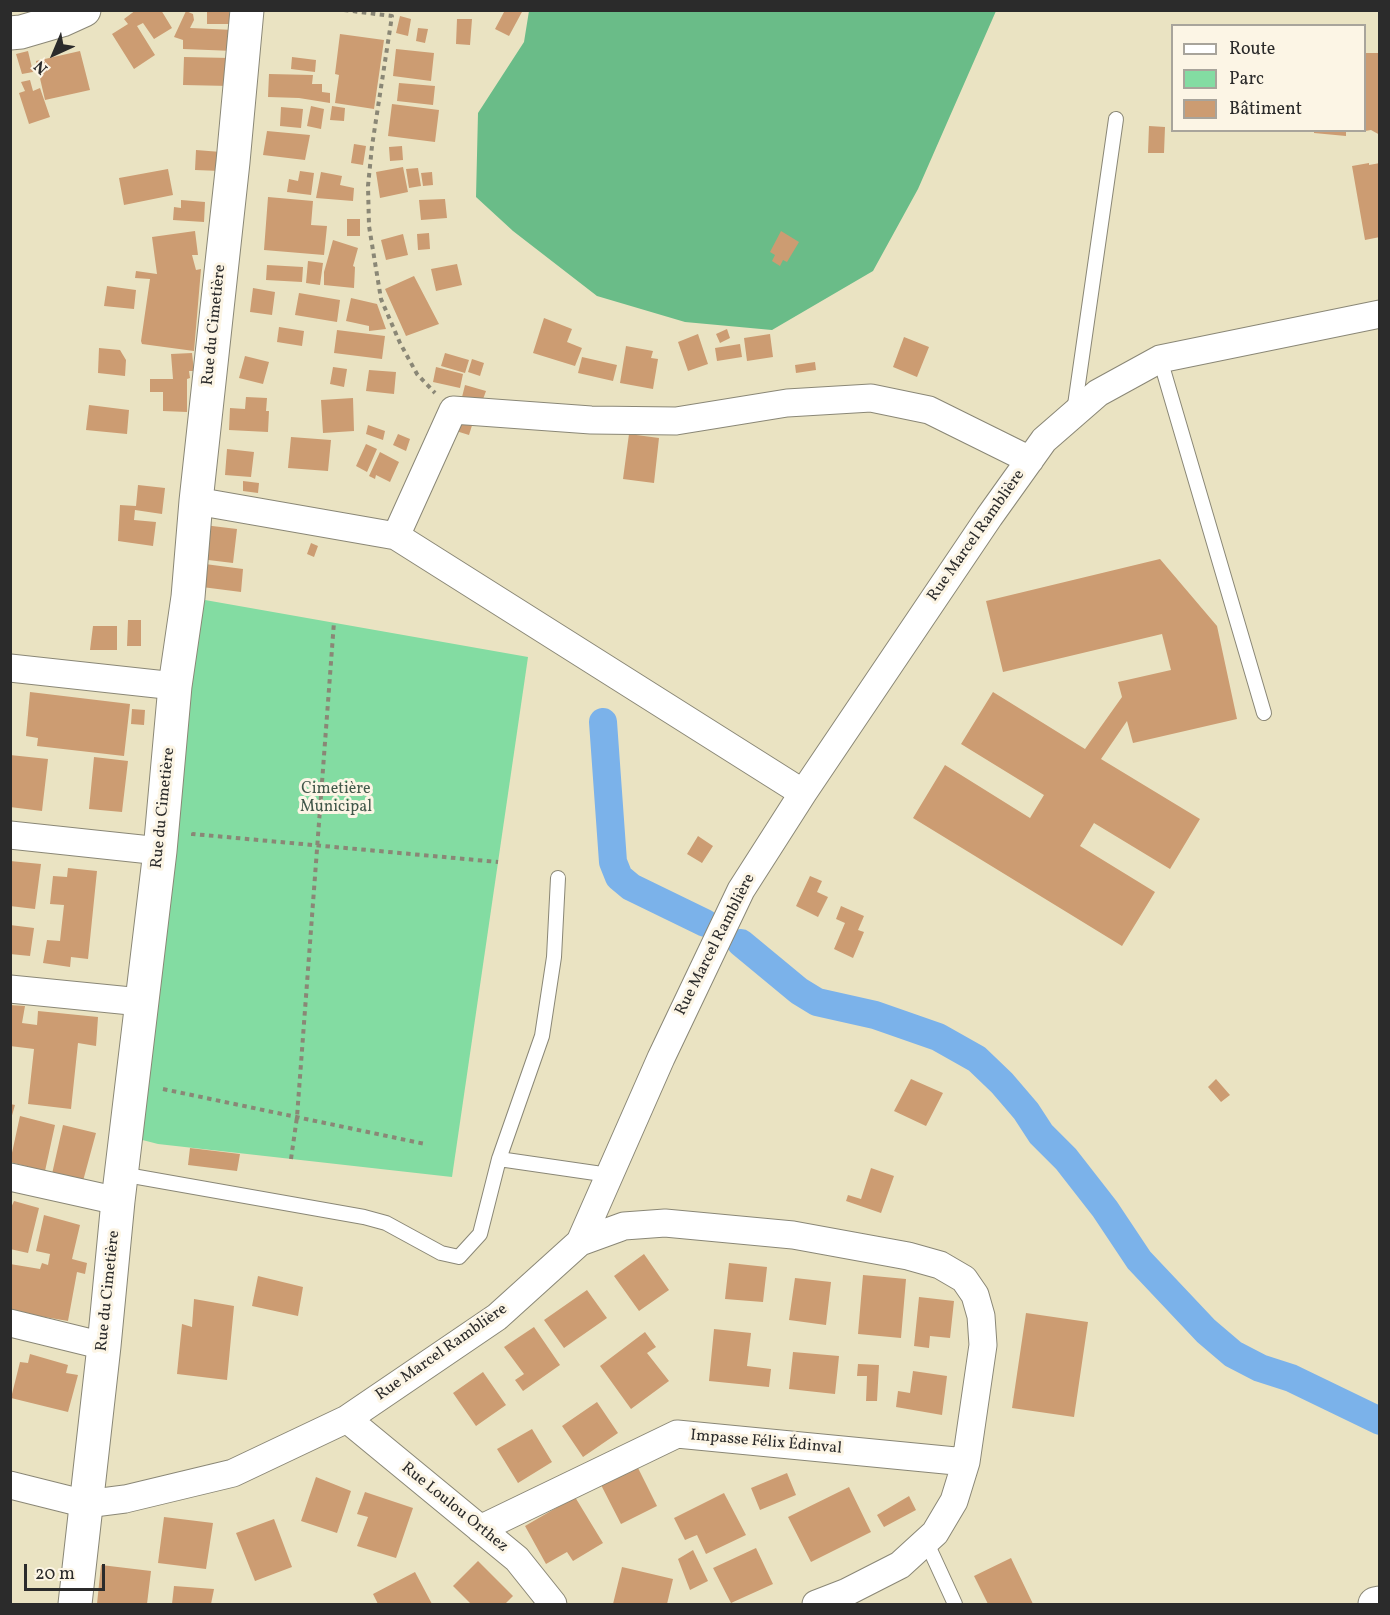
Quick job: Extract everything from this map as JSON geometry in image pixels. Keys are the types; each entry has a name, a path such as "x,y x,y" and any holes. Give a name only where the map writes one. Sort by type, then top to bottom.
{"main road":[{"path":"10,33 62,20 84,10"},
{"name":"Rue du Cimetière","path":"75,1605 119,1187 127,1136 160,851 176,686 188,597 247,10"},
{"path":"1375,1605 1380,1603"}],"street":[{"name":"Rue Marcel Ramblière","path":"86,1504 124,1499 233,1473 346,1419 498,1317 580,1242 661,1058 741,890 803,793 988,517 1044,440 1098,393 1160,359 1380,314"},
{"path":"396,536 453,410 591,420 676,422 787,403 871,398 929,410 1030,460"},
{"path":"196,501 396,536 803,793"},
{"path":"10,668 176,686"},
{"path":"10,835 160,851"},
{"path":"10,989 141,1002"},
{"path":"10,1178 119,1187"},
{"path":"580,1242 624,1226 665,1223 793,1235 909,1256 940,1265 964,1280 975,1294 981,1316 983,1345 966,1462 954,1501 935,1533 900,1565 816,1605"},
{"path":"10,1323 104,1346"},
{"name":"Rue Loulou Orthez","path":"346,1419 517,1559 553,1605"},
{"name":"Impasse Félix Édinval","path":"480,1529 677,1434 966,1462"},
{"path":"10,1485 86,1504"}],"lane":[{"path":"1073,414 1116,119"},
{"path":"1160,359 1264,713"},
{"path":"119,1187 364,1217 386,1223 441,1253 459,1257 480,1233 499,1159 542,1036 554,957 558,878"},
{"path":"499,1159 609,1175"},
{"path":"926,1541 955,1605"}],"path":[{"path":"344,10 392,16 370,166 369,226 381,299 400,343 417,374 453,410"},
{"path":"291,1159 297,1117 334,621"},
{"path":"192,846 193,834 498,862"},
{"path":"162,1100 163,1089 425,1144"}],"green space":[{"path":"529,11 996,11 918,189 873,271 772,330 685,322 597,296 513,231 476,197 478,113 524,42"},
{"name":"Cimetière Municipal","path":"188,597 528,657 452,1177 158,1144 127,1136"}],"building":[{"path":"136,10 161,10 172,28 154,39 143,23 137,26 155,55 134,69 112,34 128,24 124,19"},
{"path":"207,10 229,10 230,24 207,24"},
{"path":"502,10 523,10 509,36 495,29 504,12"},
{"path":"186,11 193,14 194,20 190,28 234,30 234,51 183,49 183,40 174,37"},
{"path":"400,16 411,19 408,36 396,33"},
{"path":"457,19 472,19 470,45 456,44"},
{"path":"418,28 428,29 425,43 416,41"},
{"path":"340,34 384,40 374,109 335,103 339,75 335,74"},
{"path":"396,49 434,53 431,81 393,76"},
{"path":"28,51 33,72 22,74 16,54"},
{"path":"80,51 90,90 45,100 36,61"},
{"path":"1366,53 1380,53 1380,135 1371,130 1366,131"},
{"path":"184,57 230,58 230,86 183,85"},
{"path":"292,57 316,60 315,72 291,69"},
{"path":"269,74 313,75 312,84 322,84 322,92 330,93 330,103 299,98 268,97"},
{"path":"30,80 33,91 40,88 50,117 29,124 19,93 25,91 21,82"},
{"path":"399,83 435,86 433,105 397,101"},
{"path":"392,104 439,110 435,142 388,136"},
{"path":"311,106 324,109 321,129 307,126"},
{"path":"332,106 345,108 344,121 330,120"},
{"path":"281,107 303,109 301,128 280,126"},
{"path":"1149,126 1165,127 1164,153 1148,153"},
{"path":"267,131 310,135 305,160 263,155"},
{"path":"1346,132 1346,136 1314,133"},
{"path":"354,144 366,146 363,165 351,163"},
{"path":"402,146 403,160 390,161 389,147"},
{"path":"196,150 221,152 221,171 195,170"},
{"path":"1369,163 1369,165 1380,163 1380,237 1365,240 1352,166"},
{"path":"403,167 408,192 380,198 376,172"},
{"path":"418,168 421,186 409,188 406,169"},
{"path":"168,169 173,195 124,205 119,178"},
{"path":"300,171 314,173 311,195 287,192 289,179 298,181"},
{"path":"321,172 342,176 340,185 354,188 353,201 316,198"},
{"path":"432,172 433,185 423,186 421,173"},
{"path":"268,197 313,201 311,225 327,226 324,255 264,250"},
{"path":"445,199 447,218 421,220 419,200"},
{"path":"181,200 205,202 204,222 173,220 174,207 181,208"},
{"path":"347,219 360,219 360,236 347,236"},
{"path":"195,231 198,255 192,255 196,270 201,269 194,351 142,344 150,279 135,278 136,271 157,274 152,237"},
{"path":"781,231 799,242 787,262 783,260 780,266 772,261 775,255 770,252"},
{"path":"429,233 430,249 418,250 417,234"},
{"path":"403,234 408,255 386,260 381,240"},
{"path":"333,240 358,248 353,266 355,267 354,288 324,285 324,272"},
{"path":"308,261 323,263 320,285 306,283"},
{"path":"457,264 462,285 436,291 431,269"},
{"path":"267,265 303,267 302,282 266,280"},
{"path":"414,276 439,324 406,336 385,289"},
{"path":"107,286 136,290 134,309 104,306"},
{"path":"253,288 275,292 272,315 250,312"},
{"path":"299,293 340,300 337,322 295,315"},
{"path":"351,298 377,304 386,329 369,331 369,326 346,321"},
{"path":"544,318 572,329 567,342 582,348 575,366 533,353"},
{"path":"279,327 304,331 302,346 277,342"},
{"path":"727,329 730,338 720,343 716,334"},
{"path":"337,330 385,336 382,359 334,353"},
{"path":"698,334 708,364 688,371 678,342"},
{"path":"770,334 773,357 747,361 744,338"},
{"path":"904,337 929,347 917,377 893,367"},
{"path":"740,344 742,357 717,361 715,348"},
{"path":"626,346 653,351 651,358 658,359 653,389 620,383"},
{"path":"99,348 120,350 126,360 125,376 98,373"},
{"path":"192,353 194,371 189,371 190,378 187,379 187,412 163,411 163,392 150,392 150,379 173,379 171,354"},
{"path":"445,353 469,360 465,373 441,366"},
{"path":"245,356 269,362 263,384 239,378"},
{"path":"582,357 617,365 613,381 578,373"},
{"path":"472,359 484,363 480,376 468,372"},
{"path":"815,362 816,370 796,373 795,365"},
{"path":"333,367 347,369 344,387 330,384"},
{"path":"436,367 463,374 460,388 433,382"},
{"path":"369,370 396,372 394,394 366,391"},
{"path":"465,385 486,391 482,402 462,397"},
{"path":"246,397 267,398 268,432 229,430 230,408 245,409"},
{"path":"353,398 354,431 323,433 321,400"},
{"path":"89,405 129,410 127,434 86,430"},
{"path":"461,415 474,419 469,435 456,431"},
{"path":"368,425 385,431 383,440 366,434"},
{"path":"398,434 410,439 406,451 393,445"},
{"path":"629,434 659,438 654,483 623,479"},
{"path":"291,437 331,440 328,471 288,468"},
{"path":"366,444 377,449 367,472 356,466"},
{"path":"227,449 254,452 251,477 225,475"},
{"path":"380,452 399,462 390,482 376,475 375,479 369,476"},
{"path":"243,481 259,483 258,493 243,491"},
{"path":"138,485 165,488 162,514 135,510 134,520 156,522 153,546 118,541 120,505 136,506"},
{"path":"204,525 237,529 233,563 200,559"},
{"path":"311,543 318,546 314,557 307,554"},
{"path":"1160,559 1217,626 1237,719 1133,743 1127,721 1101,759 1200,819 1170,869 1094,823 1080,846 1155,892 1122,946 913,818 945,765 1030,818 1044,795 961,744 993,692 1085,749 1122,697 1118,682 1171,670 1162,634 1003,672 986,601"},
{"path":"205,564 243,569 241,592 202,587"},
{"path":"128,620 141,620 141,646 127,646"},
{"path":"93,626 117,626 117,650 90,650"},
{"path":"30,692 130,704 124,756 37,746 38,738 26,736"},
{"path":"132,709 145,710 144,725 131,724"},
{"path":"10,755 48,759 42,811 10,807"},
{"path":"94,757 128,761 122,812 89,809"},
{"path":"698,836 713,846 702,863 687,854"},
{"path":"10,861 41,864 35,909 10,906"},
{"path":"68,868 97,871 88,959 71,957 70,967 43,963 47,940 60,941 64,905 50,904 53,876 67,877"},
{"path":"810,876 822,881 817,892 828,897 818,917 796,906"},
{"path":"841,906 864,916 858,930 864,932 853,958 834,949 845,923 836,919"},
{"path":"10,925 34,928 30,956 10,954"},
{"path":"10,1005 25,1006 22,1023 37,1025 38,1011 98,1017 96,1046 78,1043 71,1109 28,1104 34,1049 10,1046"},
{"path":"911,1079 943,1093 926,1126 894,1111"},
{"path":"1216,1079 1230,1095 1221,1102 1208,1087"},
{"path":"10,1104 15,1105 11,1119 10,1119"},
{"path":"20,1116 55,1125 45,1171 10,1162"},
{"path":"63,1125 96,1133 83,1181 52,1174"},
{"path":"190,1148 240,1154 237,1171 188,1165"},
{"path":"871,1168 894,1176 881,1213 846,1201 848,1195 861,1199"},
{"path":"14,1201 39,1208 28,1253 10,1249 10,1210"},
{"path":"44,1215 80,1225 72,1259 87,1263 85,1274 77,1272 68,1321 10,1311 10,1264 40,1269 42,1263 48,1265 50,1254 36,1251"},
{"path":"644,1254 669,1290 639,1311 614,1276"},
{"path":"729,1263 767,1267 763,1302 725,1299"},
{"path":"863,1275 906,1279 901,1338 858,1334"},
{"path":"258,1276 303,1287 298,1316 252,1306"},
{"path":"795,1278 831,1282 826,1325 789,1320"},
{"path":"587,1290 607,1318 564,1348 544,1320"},
{"path":"919,1297 954,1301 950,1338 930,1336 929,1348 914,1346"},
{"path":"194,1299 234,1306 227,1380 177,1374 182,1324 192,1327"},
{"path":"1026,1313 1088,1322 1074,1417 1012,1408"},
{"path":"534,1327 560,1365 523,1391 515,1380 524,1374 504,1347"},
{"path":"714,1329 751,1333 747,1366 771,1369 769,1387 709,1381"},
{"path":"645,1332 656,1347 647,1353 669,1381 631,1409 600,1366"},
{"path":"793,1352 839,1356 835,1394 789,1389"},
{"path":"30,1354 68,1365 66,1373 78,1375 68,1412 11,1398 20,1362 28,1363"},
{"path":"858,1364 879,1365 877,1401 866,1401 867,1376 857,1376"},
{"path":"913,1371 947,1376 942,1415 896,1407 898,1391 910,1393"},
{"path":"483,1372 506,1405 476,1426 453,1393"},
{"path":"597,1402 618,1433 583,1457 562,1426"},
{"path":"532,1429 552,1462 518,1483 497,1449"},
{"path":"636,1464 657,1506 621,1524 600,1483"},
{"path":"787,1473 796,1495 760,1510 751,1488"},
{"path":"316,1477 351,1491 337,1533 301,1521"},
{"path":"849,1487 871,1532 811,1562 788,1517"},
{"path":"365,1492 413,1508 396,1558 357,1546 368,1517 357,1514"},
{"path":"724,1493 746,1535 706,1554 697,1535 685,1540 674,1518"},
{"path":"909,1496 916,1510 884,1527 877,1515"},
{"path":"575,1497 603,1543 573,1561 567,1552 546,1564 525,1526"},
{"path":"164,1517 213,1523 206,1569 158,1563"},
{"path":"274,1519 292,1567 255,1581 236,1533"},
{"path":"756,1548 773,1584 731,1603 713,1568"},
{"path":"693,1550 708,1581 690,1590 678,1559"},
{"path":"1011,1558 1033,1604 988,1604 974,1576"},
{"path":"478,1561 513,1596 505,1604 471,1604 453,1586"},
{"path":"101,1565 151,1571 147,1604 97,1604"},
{"path":"622,1567 673,1579 667,1604 613,1604"},
{"path":"415,1572 432,1604 378,1604 373,1594"},
{"path":"174,1586 214,1589 211,1604 172,1604"}],"waterway":[{"path":"603,722 613,862 619,877 631,887 705,923"},
{"path":"741,943 799,991 817,1002 875,1015 938,1037 977,1059 1002,1083 1026,1111 1041,1134 1066,1159 1105,1209 1139,1260 1206,1331 1233,1354 1260,1368 1291,1378 1380,1421"}]}
